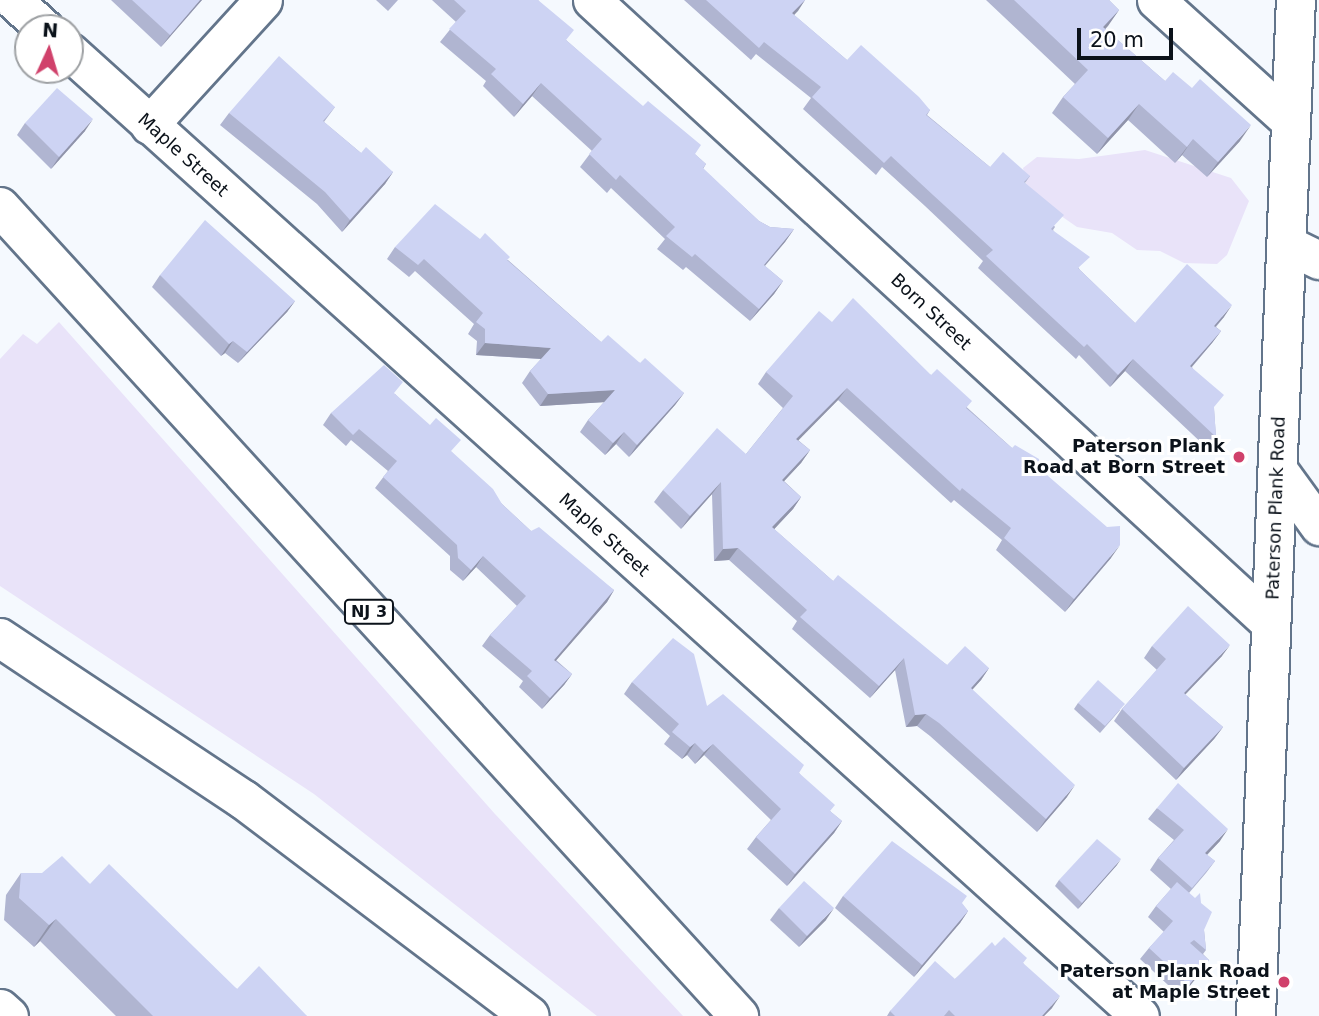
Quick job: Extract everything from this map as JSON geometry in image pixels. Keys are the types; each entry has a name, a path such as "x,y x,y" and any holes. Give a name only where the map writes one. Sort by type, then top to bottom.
{"main road":[{"name":"Paterson Plank Road","path":"1256,1016 1277,468 1302,252 1289,120 1296,0"},
{"name":"NJ 3","path":"0,207 739,1016"},
{"path":"0,638 244,800 530,1016"}],"street":[{"path":"13,0 28,14"},
{"path":"149,125 263,0"},
{"name":"Born Street","path":"592,0 1271,624"},
{"path":"1156,0 1289,120"},
{"name":"Maple Street","path":"84,65 1140,1016"},
{"path":"1277,468 1319,526"},
{"path":"0,1008 9,1016"}],"shaded area":[{"path":"1145,150 1231,178 1249,201 1227,255 1217,264 1184,263 1160,251 1137,250 1112,233 1077,227 1028,193 1023,168 1037,157 1079,159"},
{"path":"59,322 495,814 683,1016 597,1016 314,794 0,586 0,359 23,334 37,344"}],"building":[{"path":"132,0 200,0 170,35"},
{"path":"454,0 538,0 574,30 566,40 643,106 648,101 701,145 695,154 706,164 703,168 759,221 770,227 794,229 764,265 783,281 759,309 695,254 692,257 666,236 675,227 620,175 616,180 589,154 602,139 541,83 523,104 491,74 496,69 449,29 466,11"},
{"path":"706,0 805,0 792,13 847,60 861,45 919,97 930,110 926,115 990,167 1003,152 1030,176 1024,182 1064,215 1051,229 1090,257 1078,268 1135,323 1187,264 1232,305 1214,326 1221,331 1190,366 1224,395 1214,407 1216,437 1133,359 1118,375 1087,344 1084,347 986,256 993,250 891,156 884,163 812,97 821,87 764,42 759,48"},
{"path":"1014,0 1109,0 1119,10 1103,27 1165,81 1173,72 1192,88 1200,79 1251,125 1218,162 1193,139 1187,147 1139,104 1108,138 1063,97 1088,70"},
{"path":"279,56 335,107 323,121 361,153 366,147 393,172 350,220 325,192 229,113"},
{"path":"57,88 93,119 59,157 25,123"},
{"path":"435,204 480,239 485,233 510,257 507,260 601,342 608,335 640,363 645,358 684,393 637,445 624,432 613,443 588,420 615,390 548,394 530,371 551,348 485,343 485,329 476,322 483,313 424,259 418,265 395,247"},
{"path":"205,220 295,301 247,352 233,341 229,344 160,275"},
{"path":"853,298 931,375 937,369 972,401 966,408 1012,448 1015,445 1039,459 1040,469 1107,527 1120,526 1120,545 1074,599 1004,538 1011,528 962,488 960,491 847,388 796,439 810,450 782,480 801,497 772,527 833,581 838,575 947,665 965,646 989,668 971,688 1075,785 1046,819 939,723 926,714 915,715 904,658 879,686 800,617 807,610 738,548 723,549 721,482 690,516 663,490 717,428 746,454 793,396 766,372 819,311 832,322"},
{"path":"384,365 403,382 394,393 430,425 436,418 461,440 451,451 493,489 502,504 531,531 539,527 614,590 554,660 572,674 550,698 527,676 532,671 490,635 526,596 483,556 471,570 458,558 457,545 383,477 397,461 359,429 353,435 331,413"},
{"path":"1188,606 1230,645 1184,693 1223,727 1184,768 1122,709 1166,659 1152,646"},
{"path":"673,638 694,654 707,706 723,694 804,765 799,773 835,805 830,811 842,821 795,874 756,837 781,809 713,744 704,752 695,743 690,747 672,732 679,724 632,682"},
{"path":"1098,680 1125,704 1105,726 1078,703"},
{"path":"1178,783 1228,829 1205,853 1215,861 1192,888 1158,858 1184,830 1157,808"},
{"path":"1097,839 1121,859 1082,903 1059,880"},
{"path":"892,841 967,896 962,903 968,911 922,965 843,896"},
{"path":"62,856 90,884 109,864 237,989 259,966 307,1016 153,1016 56,919 49,925 19,898 21,873 42,873"},
{"path":"804,881 834,908 807,936 779,908"},
{"path":"1177,882 1195,898 1200,893 1201,903 1212,912 1204,930 1206,950 1194,940 1190,943 1209,960 1189,985 1149,948 1173,921 1156,906"},
{"path":"1004,937 1027,958 1023,963 1060,996 1042,1016 955,1016 949,1010 944,1016 895,1016 890,1011 935,961 955,979 992,942 995,946"}],"place":[{"name":"Paterson Plank Road at Born Street","path":"1239,457"},
{"name":"Paterson Plank Road at Maple Street","path":"1284,982"}]}
